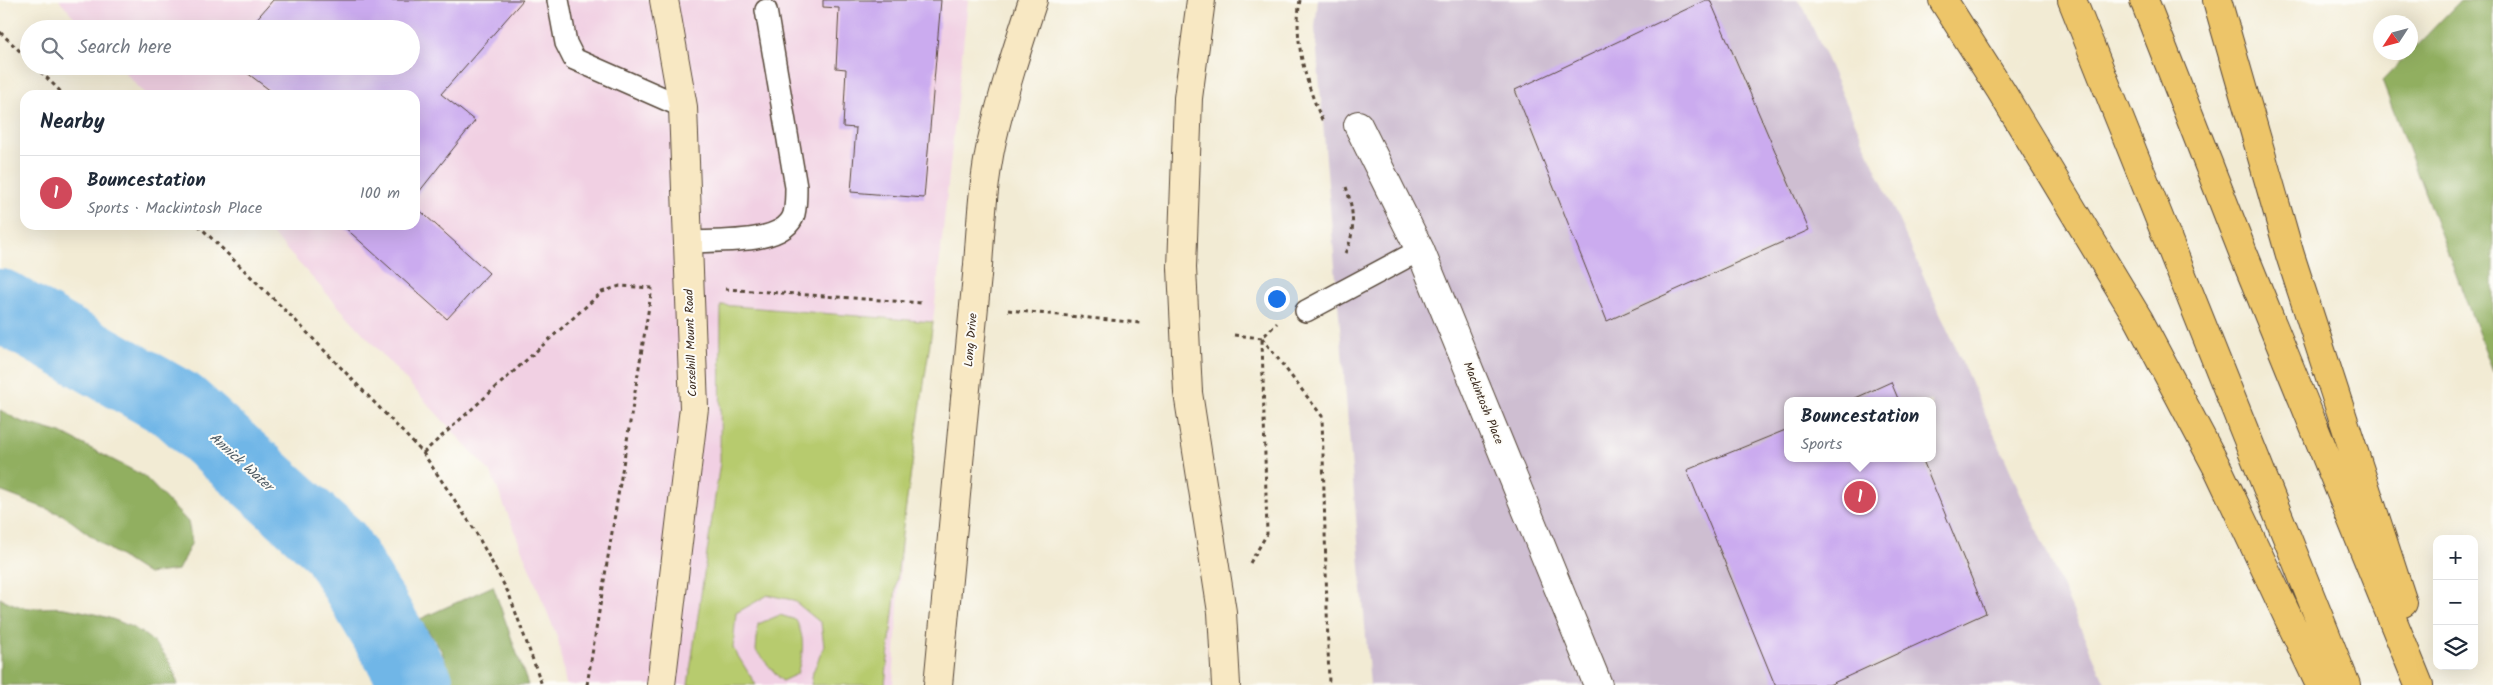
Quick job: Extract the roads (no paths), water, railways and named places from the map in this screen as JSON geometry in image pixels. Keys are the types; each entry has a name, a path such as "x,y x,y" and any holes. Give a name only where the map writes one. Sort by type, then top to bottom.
{"main road":[{"name":"Corsehill Mount Road","path":"661,685 694,408 683,107 664,0"},
{"name":"Long Drive","path":"938,685 978,265 982,204 992,140 1011,69 1033,0"},
{"path":"1201,0 1188,98 1182,268 1188,393 1222,612 1226,685"},
{"path":"1943,0 2002,91 2139,320 2219,471 2320,685"},
{"path":"2072,0 2346,685"},
{"path":"2144,0 2247,264 2419,685"},
{"path":"2217,0 2290,254 2430,685"}],"street":[{"name":"Mackintosh Place","path":"1358,125 1420,250 1598,685"}],"lane":[{"path":"558,0 566,42 574,59 683,107"},
{"path":"688,242 763,237 776,234 786,226 794,215 796,187 766,10"},
{"path":"1306,311 1420,250"}],"waterway":[{"name":"Annick Water","path":"0,305 179,406 336,547 418,685"}],"place":[{"name":"Bouncestation","path":"1860,497"}]}
